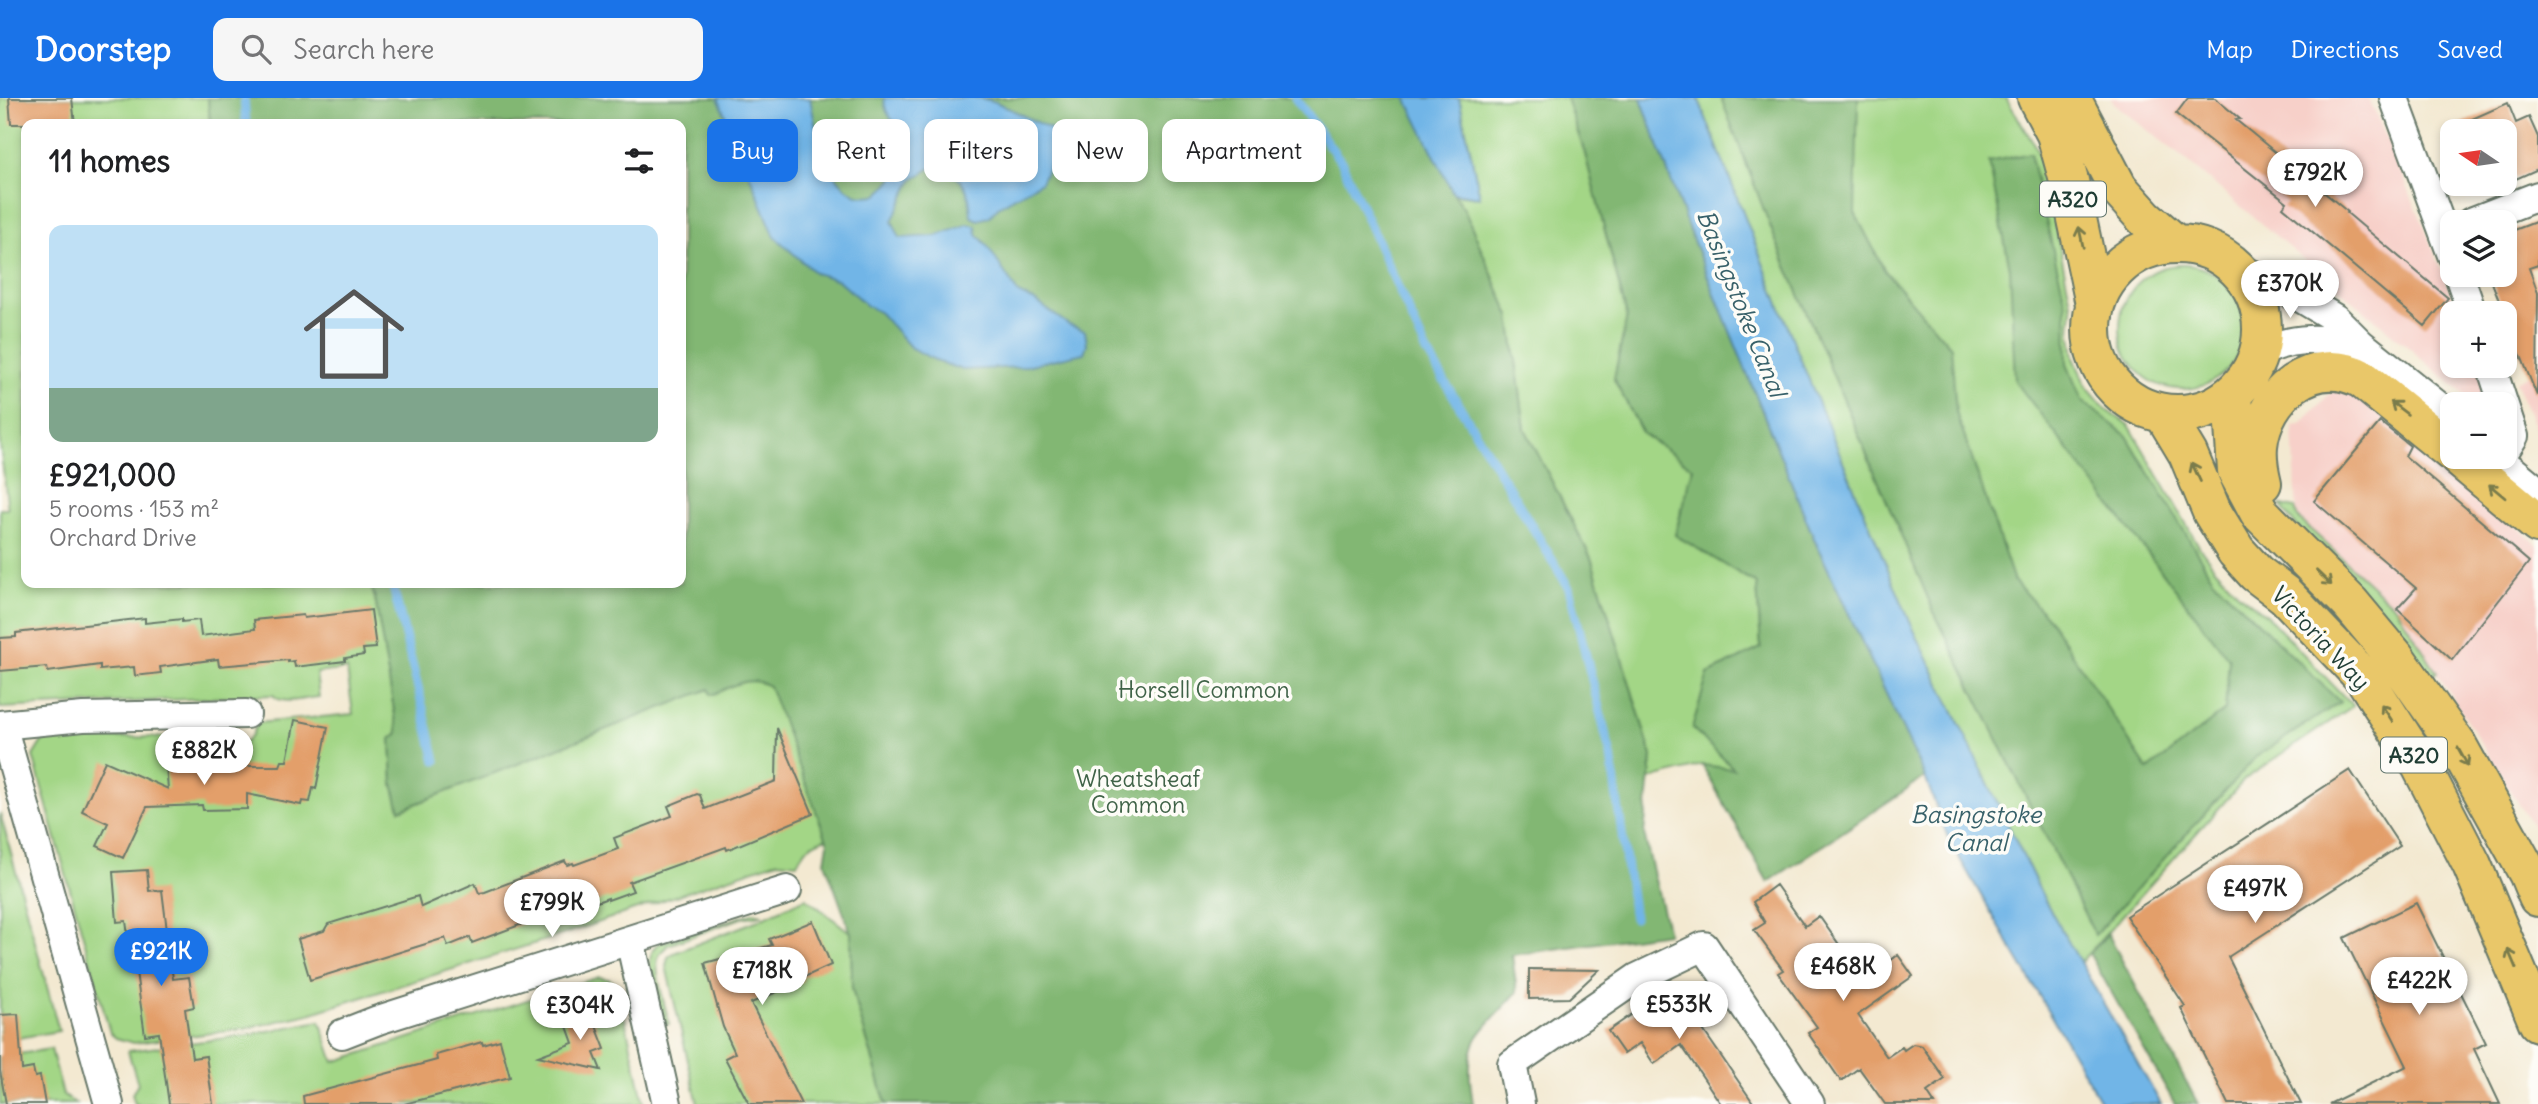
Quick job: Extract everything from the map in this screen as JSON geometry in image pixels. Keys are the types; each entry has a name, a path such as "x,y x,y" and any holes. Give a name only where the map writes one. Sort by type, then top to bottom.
{"main road":[{"name":"A320","path":"2038,98 2056,134 2095,303"},
{"name":"A320","path":"2071,98 2118,188 2145,218 2174,243"},
{"name":"A320","path":"2174,243 2190,244 2216,252 2239,268 2252,287 2261,308 2263,330 2260,353 2249,376 2232,395 2211,408 2188,414 2164,414 2141,407 2120,393 2104,374 2095,352 2091,328 2095,303 2106,282 2122,263 2142,250 2174,243"},
{"path":"2277,528 2262,483 2258,446 2269,410 2291,383 2306,375 2328,371 2351,374 2410,416 2440,442"},
{"name":"Victoria Way","path":"2232,395 2237,471 2259,512 2350,603 2395,657 2456,745 2528,873 2538,897"},
{"name":"Victoria Way","path":"2164,414 2188,454 2211,512 2236,551 2256,573 2285,595 2365,679 2421,766 2472,865 2538,1022"},
{"path":"2472,469 2538,524"}],"street":[{"path":"2394,98 2440,216"},
{"path":"2502,210 2538,196"},
{"path":"2239,268 2301,298 2336,319 2361,344 2440,407"},
{"path":"2260,353 2278,343 2300,339 2361,344"},
{"path":"2515,469 2538,491"},
{"path":"109,1104 1,725 83,717 217,724 246,714"},
{"path":"342,1034 378,1020 787,890"},
{"path":"630,940 667,1104"},
{"path":"1520,1104 1512,1064 1637,978 1704,946 1810,1104"}],"shaded area":[{"path":"2110,98 2369,98 2440,267 2440,287 2448,287 2453,301 2440,301 2440,374 2182,157"},
{"path":"2538,372 2538,435 2515,381"},
{"path":"2445,378 2483,378 2488,392 2461,392"},
{"path":"2340,383 2354,385 2440,460 2440,469 2451,469 2538,545 2538,834 2397,609 2297,517 2293,426 2300,425"}],"green space":[{"path":"0,98 208,98 210,119 21,119 21,588 372,588 398,733 391,739 393,784 401,810 709,688 711,695 747,681 762,683 770,686 827,838 809,847 797,863 778,861 552,938 309,1014 243,1029 134,1043 116,1038 110,1033 33,756 44,738 192,737 205,757 229,759 252,735 257,723 353,714 347,669 316,673 319,697 294,700 282,700 273,695 0,708 0,509 8,509 0,445"},
{"name":"Wheatsheaf Common","path":"208,98 1459,98 1480,197 1454,194 1464,209 1510,316 1525,429 1591,558 1652,756 1644,834 1668,933 1512,955 1517,992 1480,1033 1471,1054 1473,1104 886,1104 852,989 851,933 825,862 828,843 769,686 747,681 711,695 709,689 400,810 393,784 391,739 398,733 372,588 686,588 686,119 210,119"},
{"path":"1459,98 1566,98 1584,150 1627,316 1614,379 1643,434 1693,468 1675,535 1757,584 1761,648 1708,674 1735,770 1702,765 1650,779 1652,756 1591,558 1525,429 1510,316 1453,193 1480,196"},
{"path":"1566,98 1641,98 1689,230 1815,541 1925,777 1768,882 1702,765 1734,769 1692,728 1708,674 1761,648 1757,584 1675,535 1693,468 1643,434 1614,379 1627,316 1584,150"},
{"path":"1698,98 2006,98 2035,146 2044,169 2072,309 2070,328 2074,358 2086,386 2106,410 2129,425 2200,548 2215,568 2238,593 2266,615 2353,706 2245,779 2080,963 2044,899 1910,622 1804,368"},
{"path":"1721,98 1858,98 1855,213 1885,271 1951,347 1956,412 2014,581 2050,620 2148,770 2225,710 2229,659 2015,381 2010,269 1989,162 2030,153 2066,304 2067,364 2082,401 2127,436 2213,579 2340,702 2256,757 2095,935 1933,610 1774,236"},
{"path":"2182,265 2206,270 2226,283 2239,303 2244,327 2239,351 2226,371 2206,384 2182,389 2158,384 2138,371 2125,351 2120,327 2125,303 2138,283 2158,270"},
{"path":"2281,505 2295,508 2297,517 2397,609 2437,672 2430,677"},
{"path":"0,813 59,1031 0,1041"},
{"path":"806,898 851,933 852,989 886,1104 698,1104 666,966 668,957"},
{"path":"755,912 761,915 741,918 668,945 662,951 657,964 669,1024 662,1025 650,972 652,952 657,944"},
{"path":"2108,934 2198,1104 2175,1104 2089,953"},
{"path":"599,977 611,980 618,989 644,1104 135,1104 132,1094 138,1084 128,1051 242,1036 320,1021 334,1062"},
{"path":"51,1049 63,1095 76,1104 0,1104 0,1057"}],"water":[{"path":"718,98 810,98 815,119 812,119 812,182 841,182 859,196 878,195 890,182 910,182 910,119 892,119 886,110 884,98 980,98 996,102 1030,119 924,119 924,172 913,179 892,221 900,238 937,236 968,224 976,226 977,234 1018,293 1037,302 1069,325 1085,331 1087,344 1084,353 1021,367 963,370 911,348 880,313 866,305 838,280 815,273 775,237 752,182 798,182 798,119 727,119"},
{"path":"1406,98 1459,98 1480,197 1453,193"},
{"name":"Basingstoke Canal","path":"1641,98 1698,98 1804,368 1910,622 2044,899 2161,1104 2102,1104 1949,840 1925,777 1815,541 1689,230"},
{"path":"1038,123 1052,130 1052,160 1041,182 998,207 989,217 978,220 971,217 969,197 963,183 1038,182"}],"building":[{"path":"9,98 72,98 74,119 21,119 21,124 11,124"},
{"path":"2188,98 2215,98 2240,119 2236,120 2448,298 2440,301 2440,308 2425,326 2283,207 2287,202 2176,114"},
{"path":"2508,103 2514,119 2472,119"},
{"path":"2529,117 2538,137 2538,169 2517,179 2517,123"},
{"path":"2538,221 2538,265 2529,268 2538,293 2537,396 2517,346 2517,301 2499,301 2494,287 2517,287 2517,229"},
{"path":"2380,422 2410,446 2405,456 2529,562 2452,660 2397,609 2416,588 2314,501"},
{"path":"371,610 376,648 363,649 364,655 345,658 345,661 295,667 294,661 288,660 219,666 218,659 160,667 161,673 135,676 134,667 100,670 100,665 48,672 47,667 0,671 0,638 16,637 16,633 145,618 145,623 199,620 201,636 255,629 254,620 303,615 304,618"},
{"path":"295,720 328,727 316,789 313,788 310,802 302,801 301,805 247,794 247,809 203,810 202,805 147,807 123,858 97,846 108,823 82,811 105,761 168,789 166,766 280,766 282,761 287,761"},
{"path":"777,728 813,814 727,850 726,847 629,882 633,891 608,900 593,901 548,920 546,915 472,943 470,937 448,946 445,938 310,980 298,939 324,931 328,924 418,896 421,907 475,883 479,893 485,892 565,861 567,865 574,865 618,849 614,838 672,816 668,806 697,794 700,795 705,809 776,781"},
{"path":"2350,770 2400,846 2228,957 2301,1104 2228,1104 2181,1008 2185,1006 2126,916"},
{"path":"147,870 149,891 162,890 173,979 189,977 194,1007 185,1009 192,1058 206,1056 213,1104 169,1104 159,1033 145,1035 126,921 117,922 113,872"},
{"path":"1776,885 1805,926 1819,916 1864,980 1898,955 1913,976 1858,1015 1887,1057 1902,1047 1904,1050 1913,1044 1922,1046 1945,1079 1927,1092 1935,1104 1885,1104 1859,1068 1841,1081 1808,1033 1817,1027 1778,973 1783,970 1754,930 1765,923 1753,902"},
{"path":"2416,903 2486,1043 2474,1049 2500,1104 2329,1104 2407,1066 2344,938"},
{"path":"813,921 831,965 802,978 803,981 751,1003 801,1104 749,1104 725,1058 735,1053 723,1027 705,963 772,945 769,939"},
{"path":"1529,969 1599,970 1569,998 1529,999"},
{"path":"1677,983 1703,1021 1699,1024 1754,1104 1721,1104 1681,1045 1654,1064 1640,1043 1624,1054 1608,1031"},
{"path":"589,1008 605,1049 594,1053 601,1070 538,1056 573,1043 564,1018"},
{"path":"18,1014 22,1070 33,1068 35,1077 40,1076 45,1104 6,1104 0,1071 0,1015"},
{"path":"500,1040 510,1077 404,1104 304,1104 303,1096 437,1060 436,1055 482,1042 483,1045"}],"waterway":[{"path":"244,98 246,119"},
{"path":"1295,98 1342,163 1427,352 1569,588 1611,756 1634,918"},
{"path":"393,588 436,761"}],"park label":[{"name":"Horsell Common","path":"1204,689"}]}
